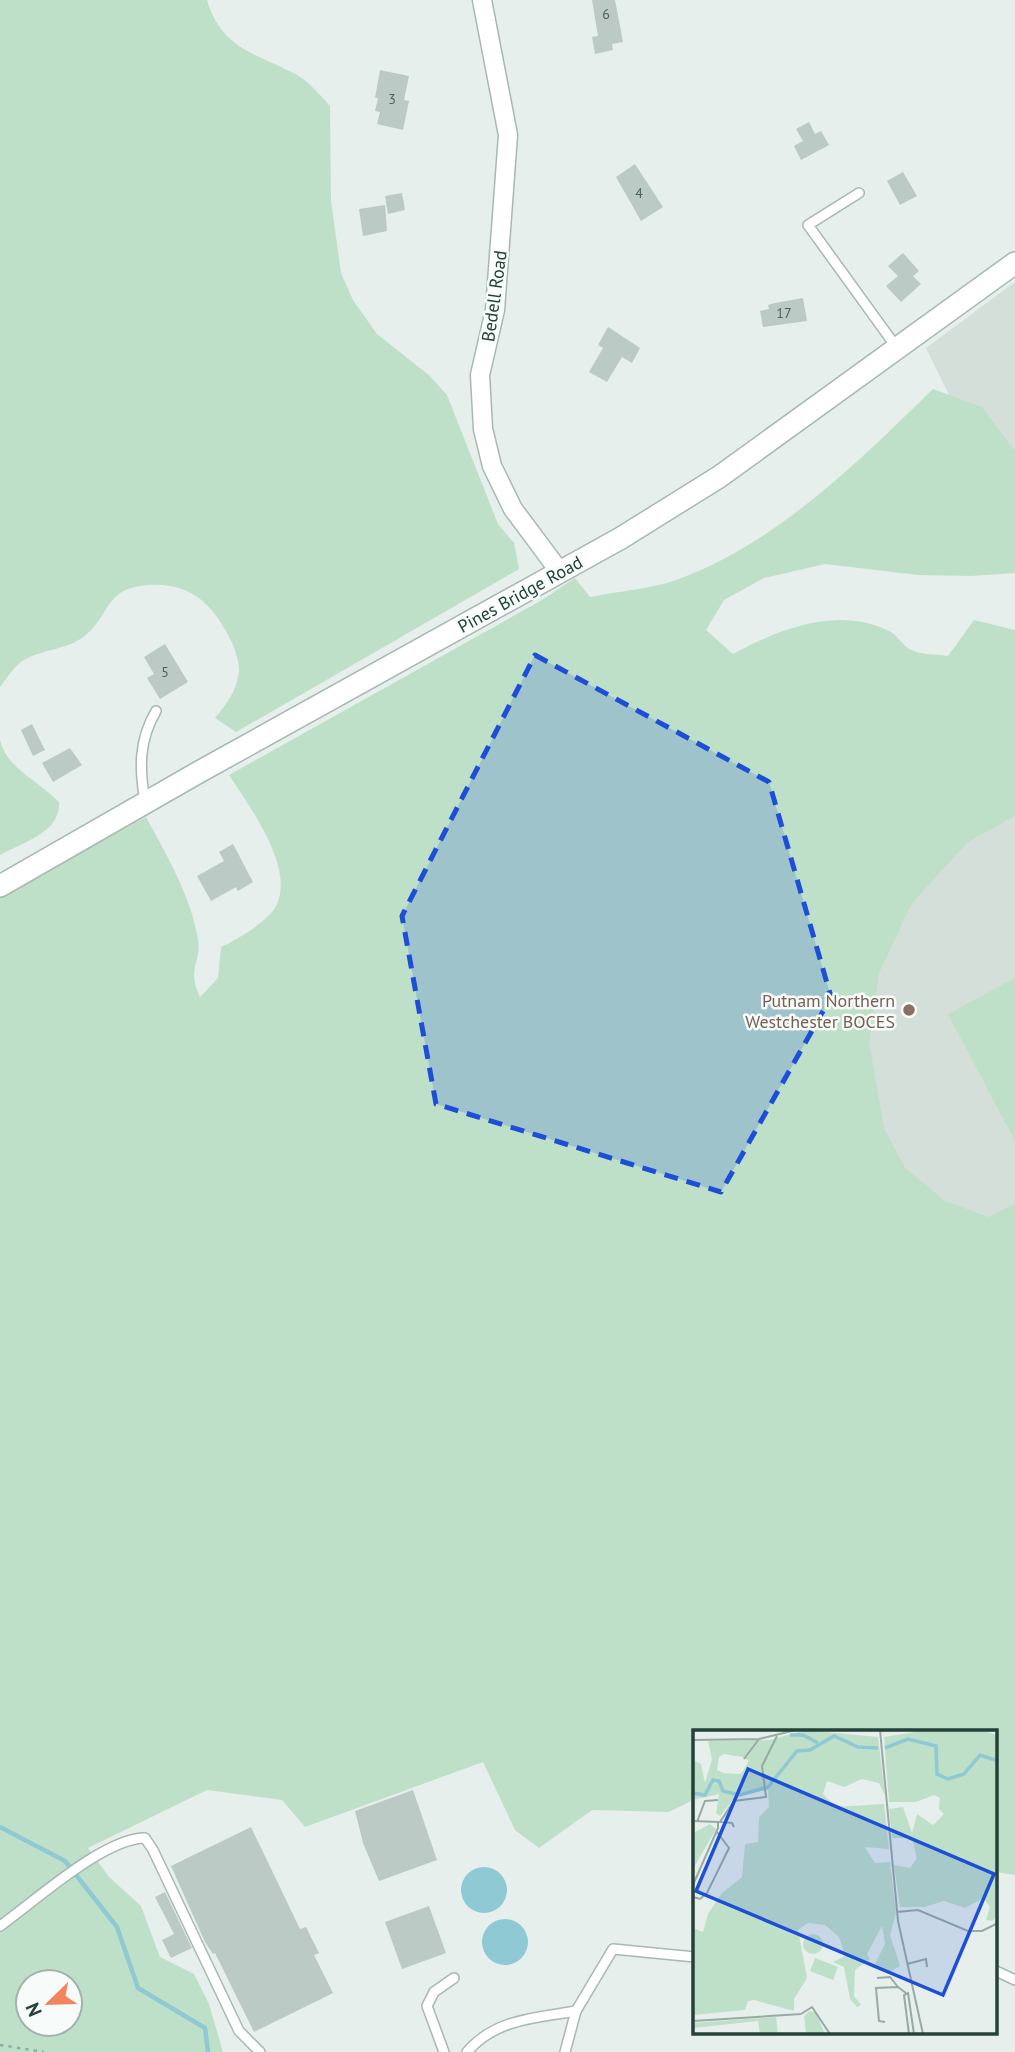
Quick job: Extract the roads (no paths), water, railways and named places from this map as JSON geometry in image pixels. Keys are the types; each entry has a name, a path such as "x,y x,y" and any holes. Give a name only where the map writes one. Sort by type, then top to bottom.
{"street":[{"name":"Bedell Road","path":"482,0 508,135 495,310 480,375 483,429 492,466 513,509 560,572"},
{"name":"Pines Bridge Road","path":"0,886 560,572 719,477 1015,263"}],"lane":[{"path":"859,193 808,225 898,349"},
{"path":"145,803 141,779 142,744 156,711"},
{"path":"0,1926 99,1853 131,1838 145,1838 239,2031 260,2052"},
{"path":"565,2052 576,2011 613,1949 693,1957"},
{"path":"998,1972 1015,1980"},
{"path":"444,2052 427,2006 434,1992 454,1978"},
{"path":"467,2052 481,2037 503,2024 576,2011"}],"water":[{"path":"484,1867 500,1874 507,1890 500,1906 484,1913 468,1906 461,1890 468,1874"},
{"path":"505,1919 522,1925 528,1942 522,1959 505,1965 488,1959 482,1942 488,1925"}],"waterway":[{"path":"0,1827 65,1861 117,1927 138,1988 205,2028 208,2052"}],"place":[{"name":"Putnam Northern Westchester BOCES","path":"909,1010"}]}
